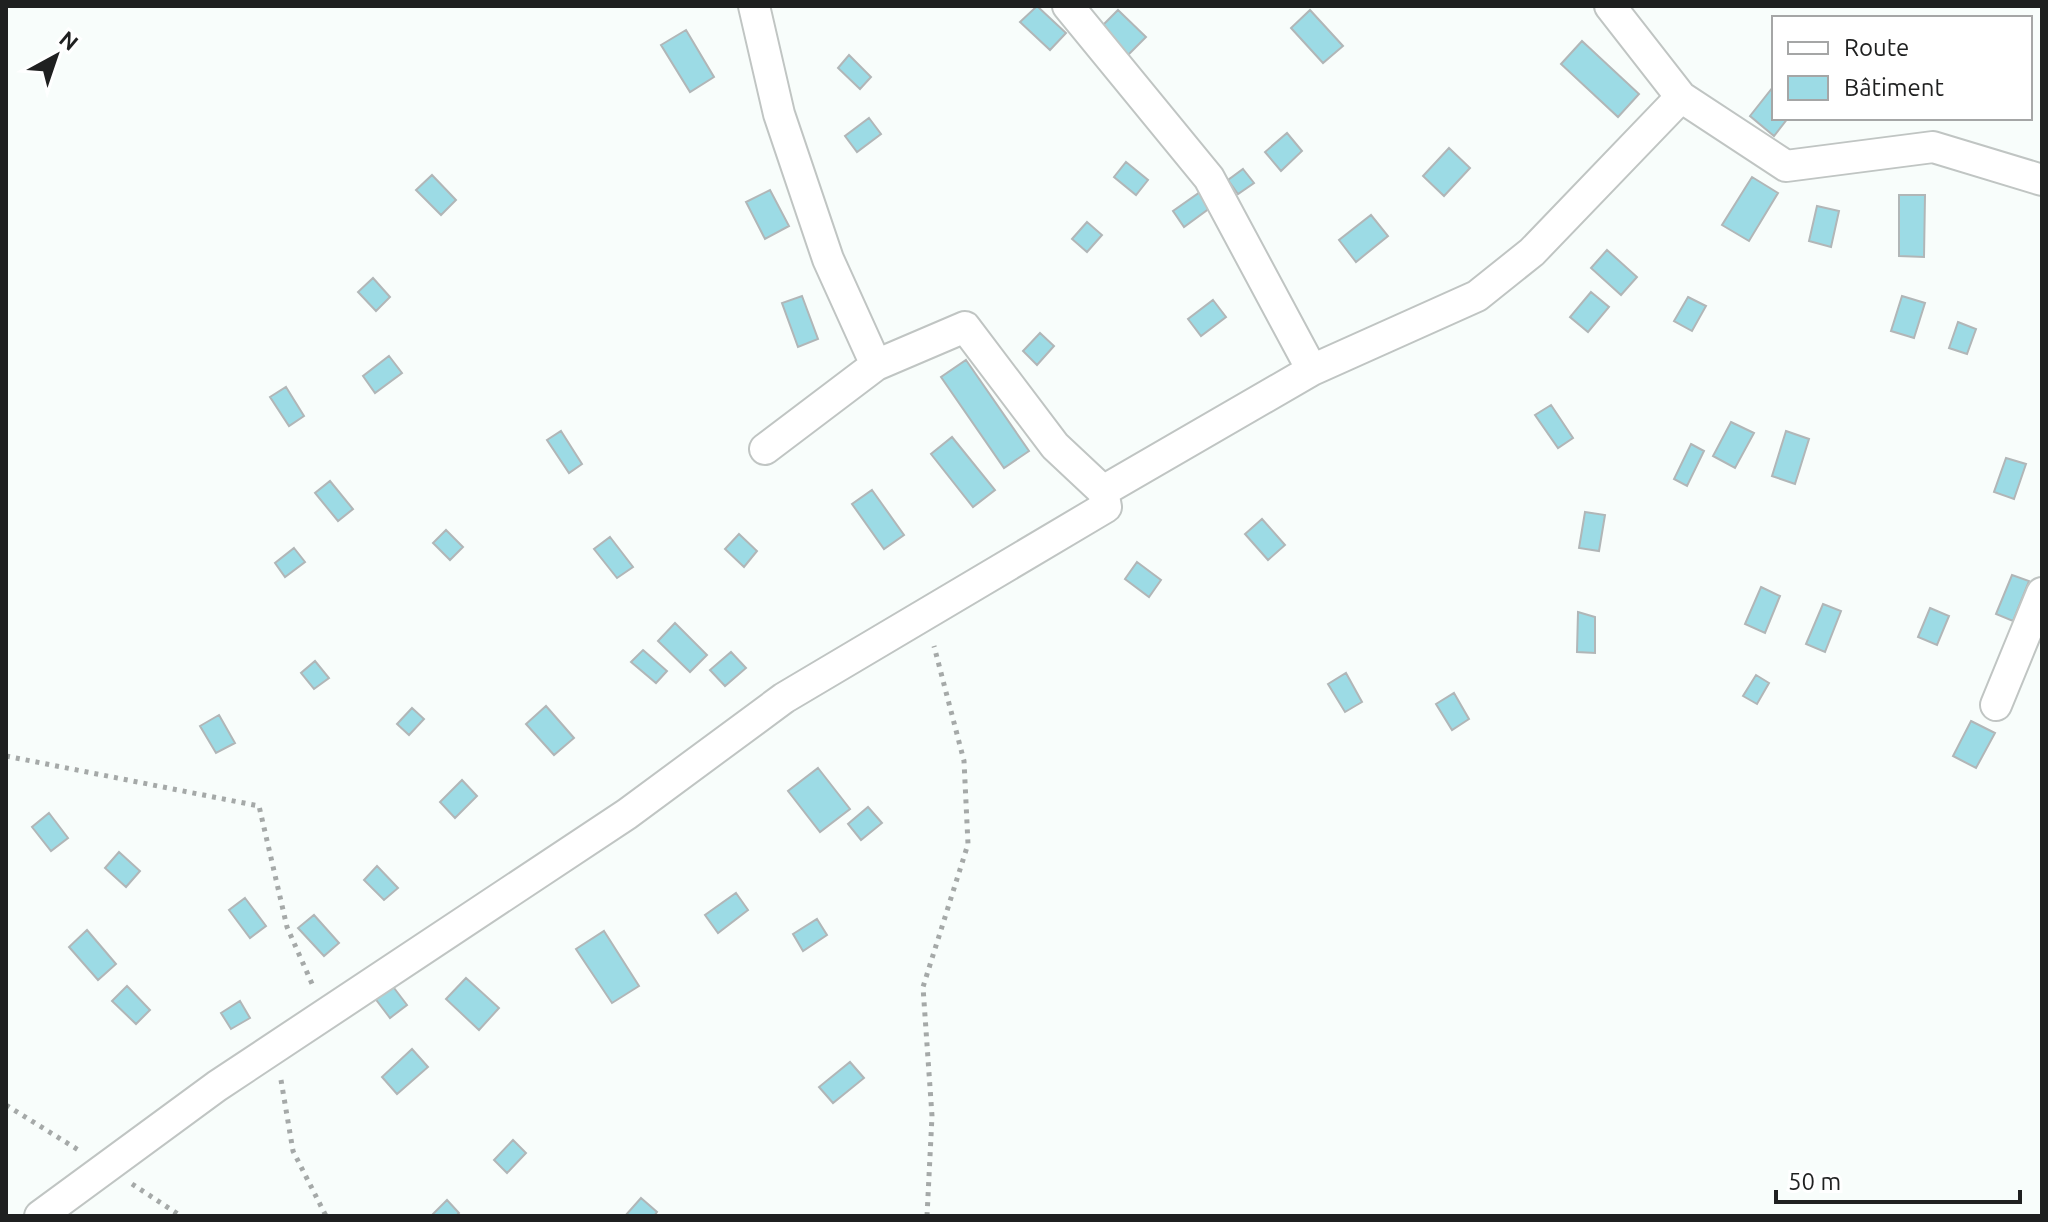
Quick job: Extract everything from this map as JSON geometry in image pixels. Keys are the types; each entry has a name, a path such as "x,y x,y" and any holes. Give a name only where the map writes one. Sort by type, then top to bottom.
{"street":[{"path":"754,6 788,143 828,259 876,365"},
{"path":"1068,6 1122,76 1209,178 1312,370"},
{"path":"1610,6 1681,97 1786,166 1933,147 2042,180"},
{"path":"1103,491 1312,370 1477,296 1532,252 1681,97"},
{"path":"40,1216 276,1047 627,814 784,698 1106,507 1103,491 1055,446 965,327 876,365 765,449"},
{"path":"1996,705 2042,593"}],"path":[{"path":"927,1216 932,1116 923,987 968,844 964,761 934,653 934,609"},
{"path":"6,756 259,806 287,927 326,1014"},
{"path":"276,1047 293,1151 326,1216"},
{"path":"6,1105 181,1216"}],"building":[{"path":"1037,6 1066,33 1050,50 1020,22"},
{"path":"1118,10 1146,37 1127,56 1099,29"},
{"path":"1310,10 1343,46 1323,63 1291,28"},
{"path":"686,30 714,77 690,92 661,45"},
{"path":"1582,41 1639,94 1618,117 1561,64"},
{"path":"849,55 871,77 860,89 838,68"},
{"path":"1772,88 1772,120 1786,120 1774,136 1750,116"},
{"path":"869,118 881,134 857,152 845,136"},
{"path":"1287,133 1302,151 1281,171 1265,152"},
{"path":"1449,148 1470,168 1444,196 1423,176"},
{"path":"1126,162 1148,180 1136,195 1114,177"},
{"path":"1243,169 1254,183 1238,194 1228,180"},
{"path":"432,175 456,200 441,215 416,190"},
{"path":"1752,177 1778,193 1749,241 1722,225"},
{"path":"770,190 789,226 765,239 746,202"},
{"path":"1203,190 1214,205 1184,227 1173,211"},
{"path":"1899,195 1925,195 1924,257 1899,256"},
{"path":"1817,206 1839,211 1831,247 1809,241"},
{"path":"1371,215 1388,236 1356,262 1339,240"},
{"path":"1087,222 1102,235 1087,252 1072,239"},
{"path":"1607,250 1637,277 1621,295 1591,268"},
{"path":"373,278 390,297 376,311 358,292"},
{"path":"1591,292 1609,307 1588,332 1570,317"},
{"path":"802,296 818,339 798,347 782,303"},
{"path":"1902,296 1925,303 1914,338 1891,331"},
{"path":"1688,297 1706,306 1692,331 1674,321"},
{"path":"1213,300 1226,317 1201,336 1188,319"},
{"path":"1958,322 1976,329 1967,354 1949,348"},
{"path":"1040,333 1054,346 1037,365 1023,351"},
{"path":"389,356 402,373 375,393 363,376"},
{"path":"966,360 1029,451 1004,468 941,377"},
{"path":"286,387 304,416 289,426 270,397"},
{"path":"1551,405 1573,438 1558,448 1535,415"},
{"path":"1731,422 1754,433 1735,468 1713,456"},
{"path":"561,431 582,464 569,473 547,440"},
{"path":"1786,431 1809,439 1795,484 1772,476"},
{"path":"952,437 995,490 973,507 931,454"},
{"path":"1691,444 1704,451 1687,486 1674,479"},
{"path":"2006,458 2026,464 2014,499 1994,492"},
{"path":"330,481 353,509 338,521 315,493"},
{"path":"872,490 904,535 884,549 852,504"},
{"path":"1585,512 1605,515 1599,551 1579,548"},
{"path":"1262,519 1285,545 1268,560 1245,534"},
{"path":"446,530 463,547 450,560 433,543"},
{"path":"739,534 757,551 744,567 725,549"},
{"path":"610,537 633,567 617,578 594,549"},
{"path":"294,548 305,562 285,577 275,563"},
{"path":"1137,562 1161,580 1149,597 1125,579"},
{"path":"2012,575 2029,581 2013,621 1996,614"},
{"path":"1761,587 1780,596 1765,633 1745,624"},
{"path":"1823,604 1841,611 1825,652 1806,644"},
{"path":"1930,608 1949,616 1937,645 1918,637"},
{"path":"1578,612 1595,617 1595,653 1577,652"},
{"path":"675,623 707,655 690,672 658,641"},
{"path":"643,650 667,671 656,683 631,662"},
{"path":"731,652 746,668 725,686 710,670"},
{"path":"315,661 329,678 314,689 301,673"},
{"path":"1346,673 1362,702 1345,712 1328,684"},
{"path":"1756,675 1769,683 1757,704 1743,696"},
{"path":"1454,693 1469,719 1452,730 1436,704"},
{"path":"546,706 574,738 554,755 526,724"},
{"path":"412,708 424,719 409,735 397,724"},
{"path":"219,715 235,743 216,753 200,726"},
{"path":"1971,721 1995,733 1976,768 1953,756"},
{"path":"818,768 850,809 820,832 788,791"},
{"path":"462,780 477,796 455,818 440,802"},
{"path":"868,807 882,823 861,840 848,824"},
{"path":"49,813 68,838 51,851 32,827"},
{"path":"119,852 140,871 126,887 105,868"},
{"path":"377,866 398,888 384,900 364,880"},
{"path":"736,893 748,910 718,933 705,915"},
{"path":"245,898 266,926 250,938 229,910"},
{"path":"314,915 339,943 324,956 298,928"},
{"path":"817,919 827,935 803,951 793,934"},
{"path":"87,930 116,964 98,980 69,947"},
{"path":"604,931 639,986 612,1003 576,949"},
{"path":"466,978 499,1008 479,1030 446,999"},
{"path":"391,984 407,1005 390,1018 374,997"},
{"path":"127,986 150,1010 136,1024 112,1001"},
{"path":"240,1001 250,1018 231,1029 221,1013"},
{"path":"412,1049 428,1067 397,1094 382,1077"},
{"path":"850,1062 864,1078 833,1103 819,1087"},
{"path":"513,1140 526,1153 507,1173 494,1160"},
{"path":"641,1198 657,1212 654,1216 625,1216"},
{"path":"447,1200 459,1213 456,1216 431,1216"}]}
